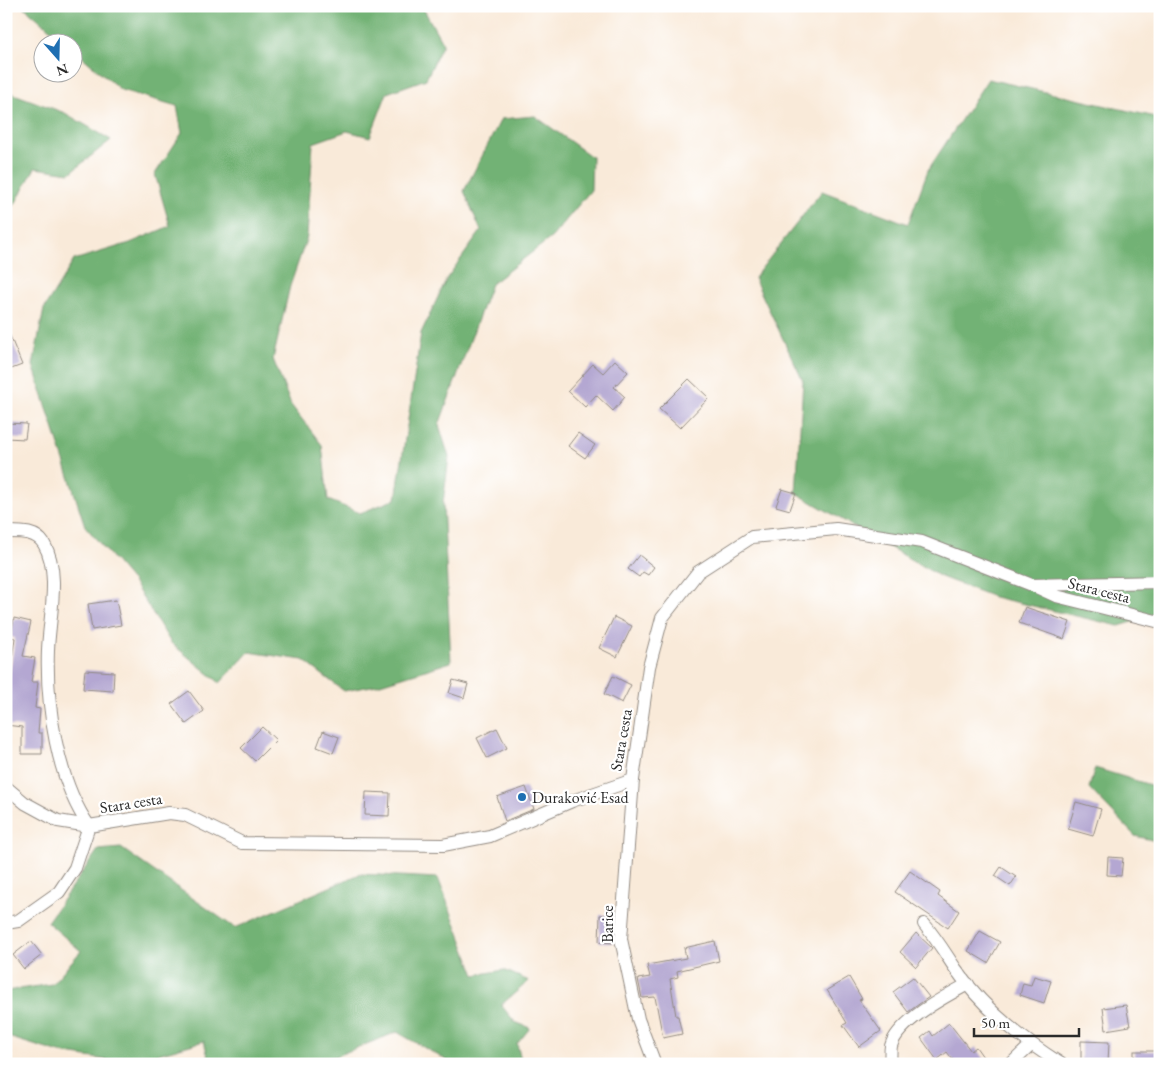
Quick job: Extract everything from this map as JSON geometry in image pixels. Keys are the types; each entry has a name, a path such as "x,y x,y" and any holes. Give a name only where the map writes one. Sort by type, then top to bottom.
{"street":[{"name":"Stara cesta","path":"6,787 26,802 58,821 89,826 169,813 185,816 242,843 443,846 490,836 572,801 633,780 650,668 662,618 698,572 752,537 836,529 922,542 1056,596 1160,622"},
{"name":"Stara cesta","path":"6,532 25,532 39,537 45,545 49,560 53,608 48,648 48,690 55,738 73,796 80,813 89,826"},
{"name":"Stara cesta","path":"1032,585 1160,582"},
{"name":"Barice","path":"633,780 621,939 638,1019 656,1064"},
{"path":"6,922 18,921 59,892 75,868 89,826"},
{"path":"924,924 968,984 1002,1020 1031,1045 1061,1064"},
{"path":"890,1062 891,1046 899,1032 933,1004 968,984"},
{"path":"1011,1064 1031,1045"}],"green space":[{"path":"23,6 421,6 423,8 443,44 426,79 387,93 370,137 347,131 313,143 307,237 290,286 273,359 291,405 322,445 328,500 360,513 396,499 421,333 447,278 481,231 464,191 501,119 535,116 592,157 591,190 552,237 491,284 439,425 449,457 443,503 451,662 377,685 344,691 303,660 249,652 220,683 171,643 133,582 85,526 33,365 44,309 74,260 130,243 170,226 155,174 182,133 177,106 121,90 82,57 82,32 53,32"},
{"path":"988,79 1160,118 1160,614 1119,626 994,597 941,577 796,493 803,381 754,278 822,191 908,224 928,170"},
{"path":"6,91 65,113 111,140 70,173 35,168 15,204 6,211"},
{"path":"1095,768 1160,788 1160,842 1135,836 1089,788"},
{"path":"121,848 235,928 360,874 438,878 475,975 504,970 529,981 501,1005 515,1022 530,1028 517,1044 522,1064 453,1064 397,1032 316,1064 210,1064 204,1041 127,1063 60,1053 8,1037 6,1034 6,991 52,984 81,951 47,922 98,850"}],"building":[{"path":"6,326 22,365 6,371"},
{"path":"615,360 628,372 614,387 625,397 613,411 596,395 585,407 568,391 593,364 603,373"},
{"path":"689,379 709,398 680,428 659,409"},
{"path":"6,423 27,424 25,439 6,438"},
{"path":"578,433 595,445 585,458 568,446"},
{"path":"782,489 796,493 790,510 776,506"},
{"path":"639,555 654,567 648,575 643,572 639,577 628,569"},
{"path":"116,600 121,625 92,630 88,604"},
{"path":"1025,607 1070,622 1064,639 1019,623"},
{"path":"614,617 632,626 617,657 599,648"},
{"path":"14,618 31,622 23,656 35,658 31,682 38,682 35,708 40,709 38,733 42,733 42,754 22,754 22,727 6,725 6,679 9,679 15,638 11,637"},
{"path":"85,670 114,672 113,691 83,689"},
{"path":"613,676 631,685 622,703 604,694"},
{"path":"453,680 468,684 464,698 449,693"},
{"path":"189,691 204,711 186,724 171,704"},
{"path":"262,727 276,740 255,761 241,748"},
{"path":"497,728 507,748 487,758 477,738"},
{"path":"323,731 339,737 333,753 317,747"},
{"path":"526,787 534,809 505,821 497,797"},
{"path":"366,792 390,793 389,816 365,815"},
{"path":"1076,802 1101,809 1093,836 1068,829"},
{"path":"1108,857 1123,858 1121,876 1107,875"},
{"path":"1001,867 1016,877 1010,886 995,876"},
{"path":"910,871 940,892 938,896 959,911 948,928 895,892"},
{"path":"600,915 615,915 613,943 599,942"},
{"path":"980,931 1000,942 988,963 968,951"},
{"path":"916,933 932,948 916,967 900,952"},
{"path":"31,941 42,955 24,969 13,955"},
{"path":"715,941 719,961 677,971 678,977 670,979 676,1016 678,1016 682,1034 663,1038 655,997 642,998 638,979 650,977 647,965 686,958 684,948"},
{"path":"1034,976 1051,981 1044,1003 1020,995 1023,983 1031,985"},
{"path":"849,977 862,999 859,1000 881,1031 859,1047 843,1025 847,1023 827,990"},
{"path":"913,977 929,997 908,1012 893,992"},
{"path":"1126,1005 1130,1026 1106,1030 1103,1008"},
{"path":"949,1023 971,1051 976,1047 988,1064 956,1064 947,1052 937,1060 921,1038 930,1031 933,1036"},
{"path":"1081,1041 1109,1042 1108,1064 1081,1064"},
{"path":"1134,1051 1160,1051 1160,1064 1134,1064"}],"place":[{"name":"Duraković Esad","path":"522,797"}]}
